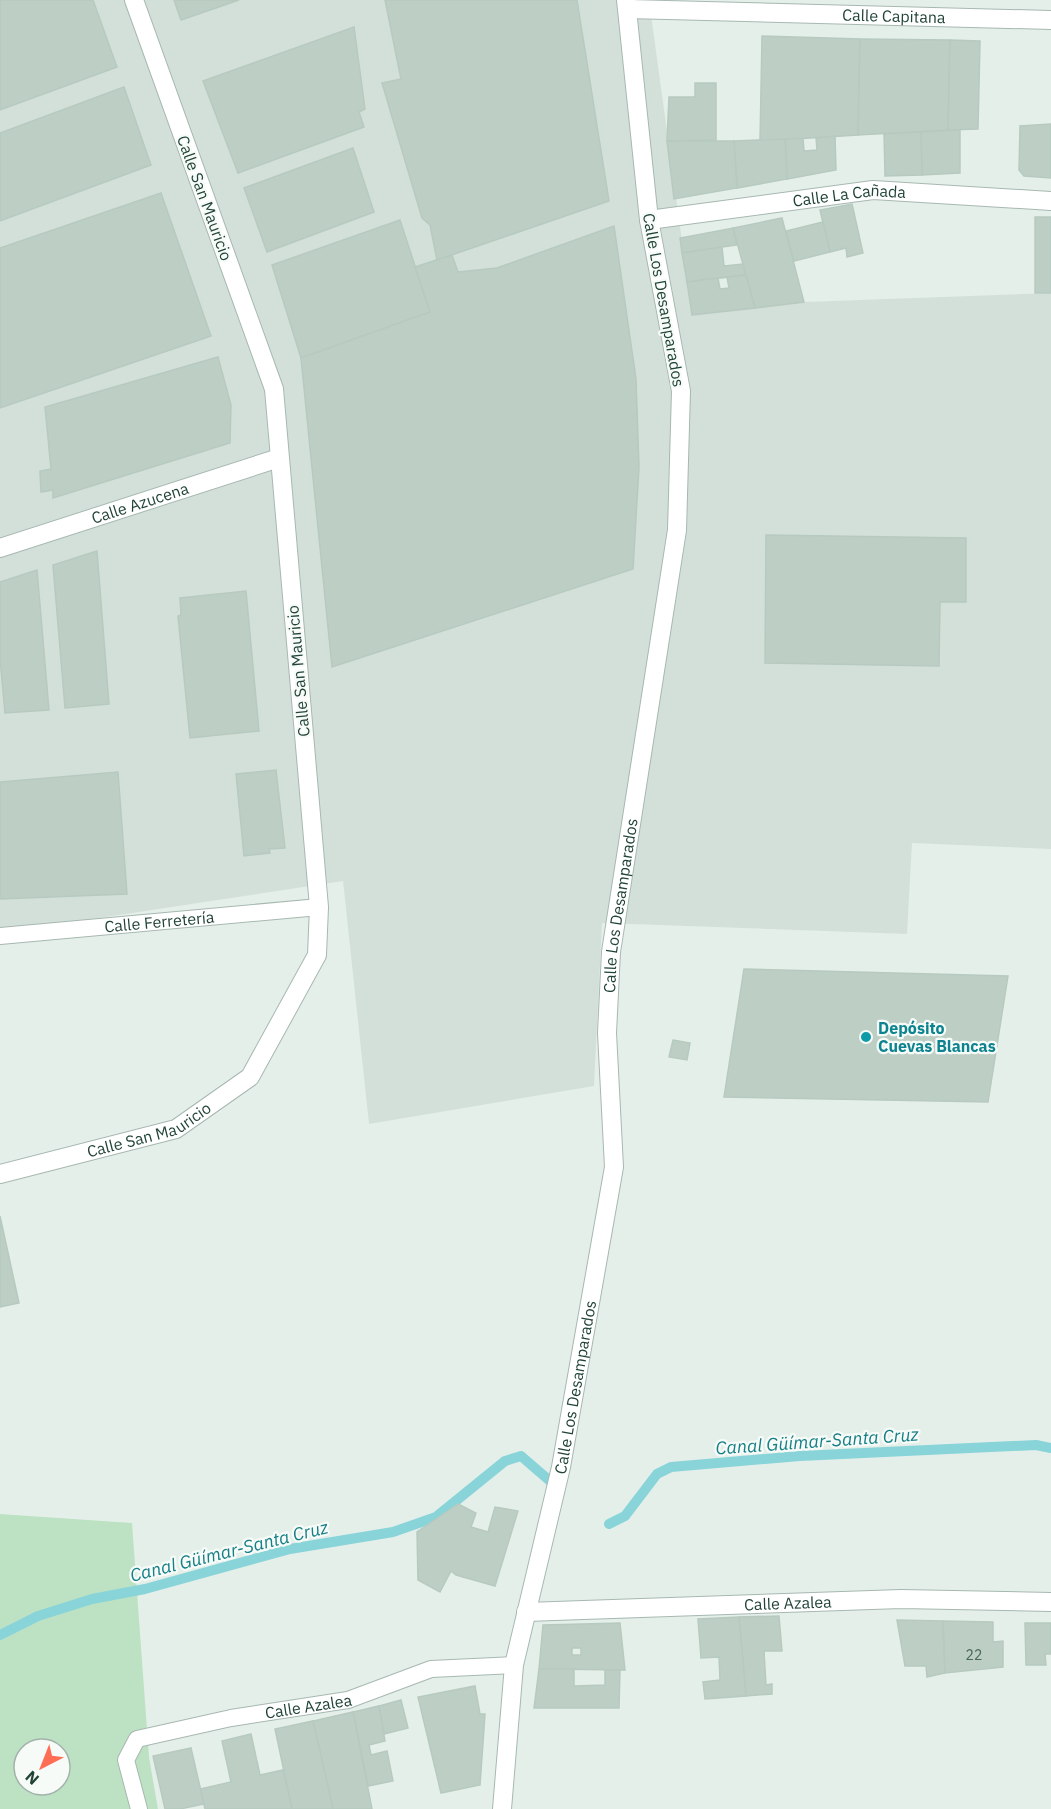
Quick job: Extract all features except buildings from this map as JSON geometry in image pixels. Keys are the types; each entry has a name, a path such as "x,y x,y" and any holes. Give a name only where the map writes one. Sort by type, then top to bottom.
{"street":[{"name":"Calle San Mauricio","path":"0,1174 176,1129 250,1077 317,955 320,907 274,388 134,0"},
{"name":"Calle Capitana","path":"627,5 1051,20"},
{"name":"Calle Los Desamparados","path":"501,1809 513,1665 561,1467 614,1167 607,1033 611,952 677,530 681,391 649,220 627,5"},
{"name":"Calle La Cañada","path":"649,220 873,189 1051,201"},
{"name":"Calle Azucena","path":"0,548 279,458"},
{"name":"Calle Azalea","path":"526,1612 901,1599 1051,1602"}],"lane":[{"name":"Calle Ferretería","path":"0,936 320,907"},
{"name":"Calle Azalea","path":"139,1809 126,1760 137,1739 231,1718 348,1700 431,1669 513,1665"}],"shaded area":[{"path":"0,0 649,0 692,314 804,302 1051,293 1051,849 912,843 907,934 602,923 594,1086 369,1124 343,881 0,933"}],"green space":[{"path":"0,1514 132,1523 149,1757 158,1809 0,1809"}],"waterway":[{"name":"Canal Güímar-Santa Cruz","path":"609,1524 625,1516 657,1474 671,1467 800,1456 1036,1445 1051,1448"},
{"name":"Canal Güímar-Santa Cruz","path":"0,1635 38,1616 92,1599 145,1589 290,1549 393,1532 436,1517 505,1461 521,1456 550,1481"}],"place":[{"name":"Depósito Cuevas Blancas","path":"866,1037"}]}
